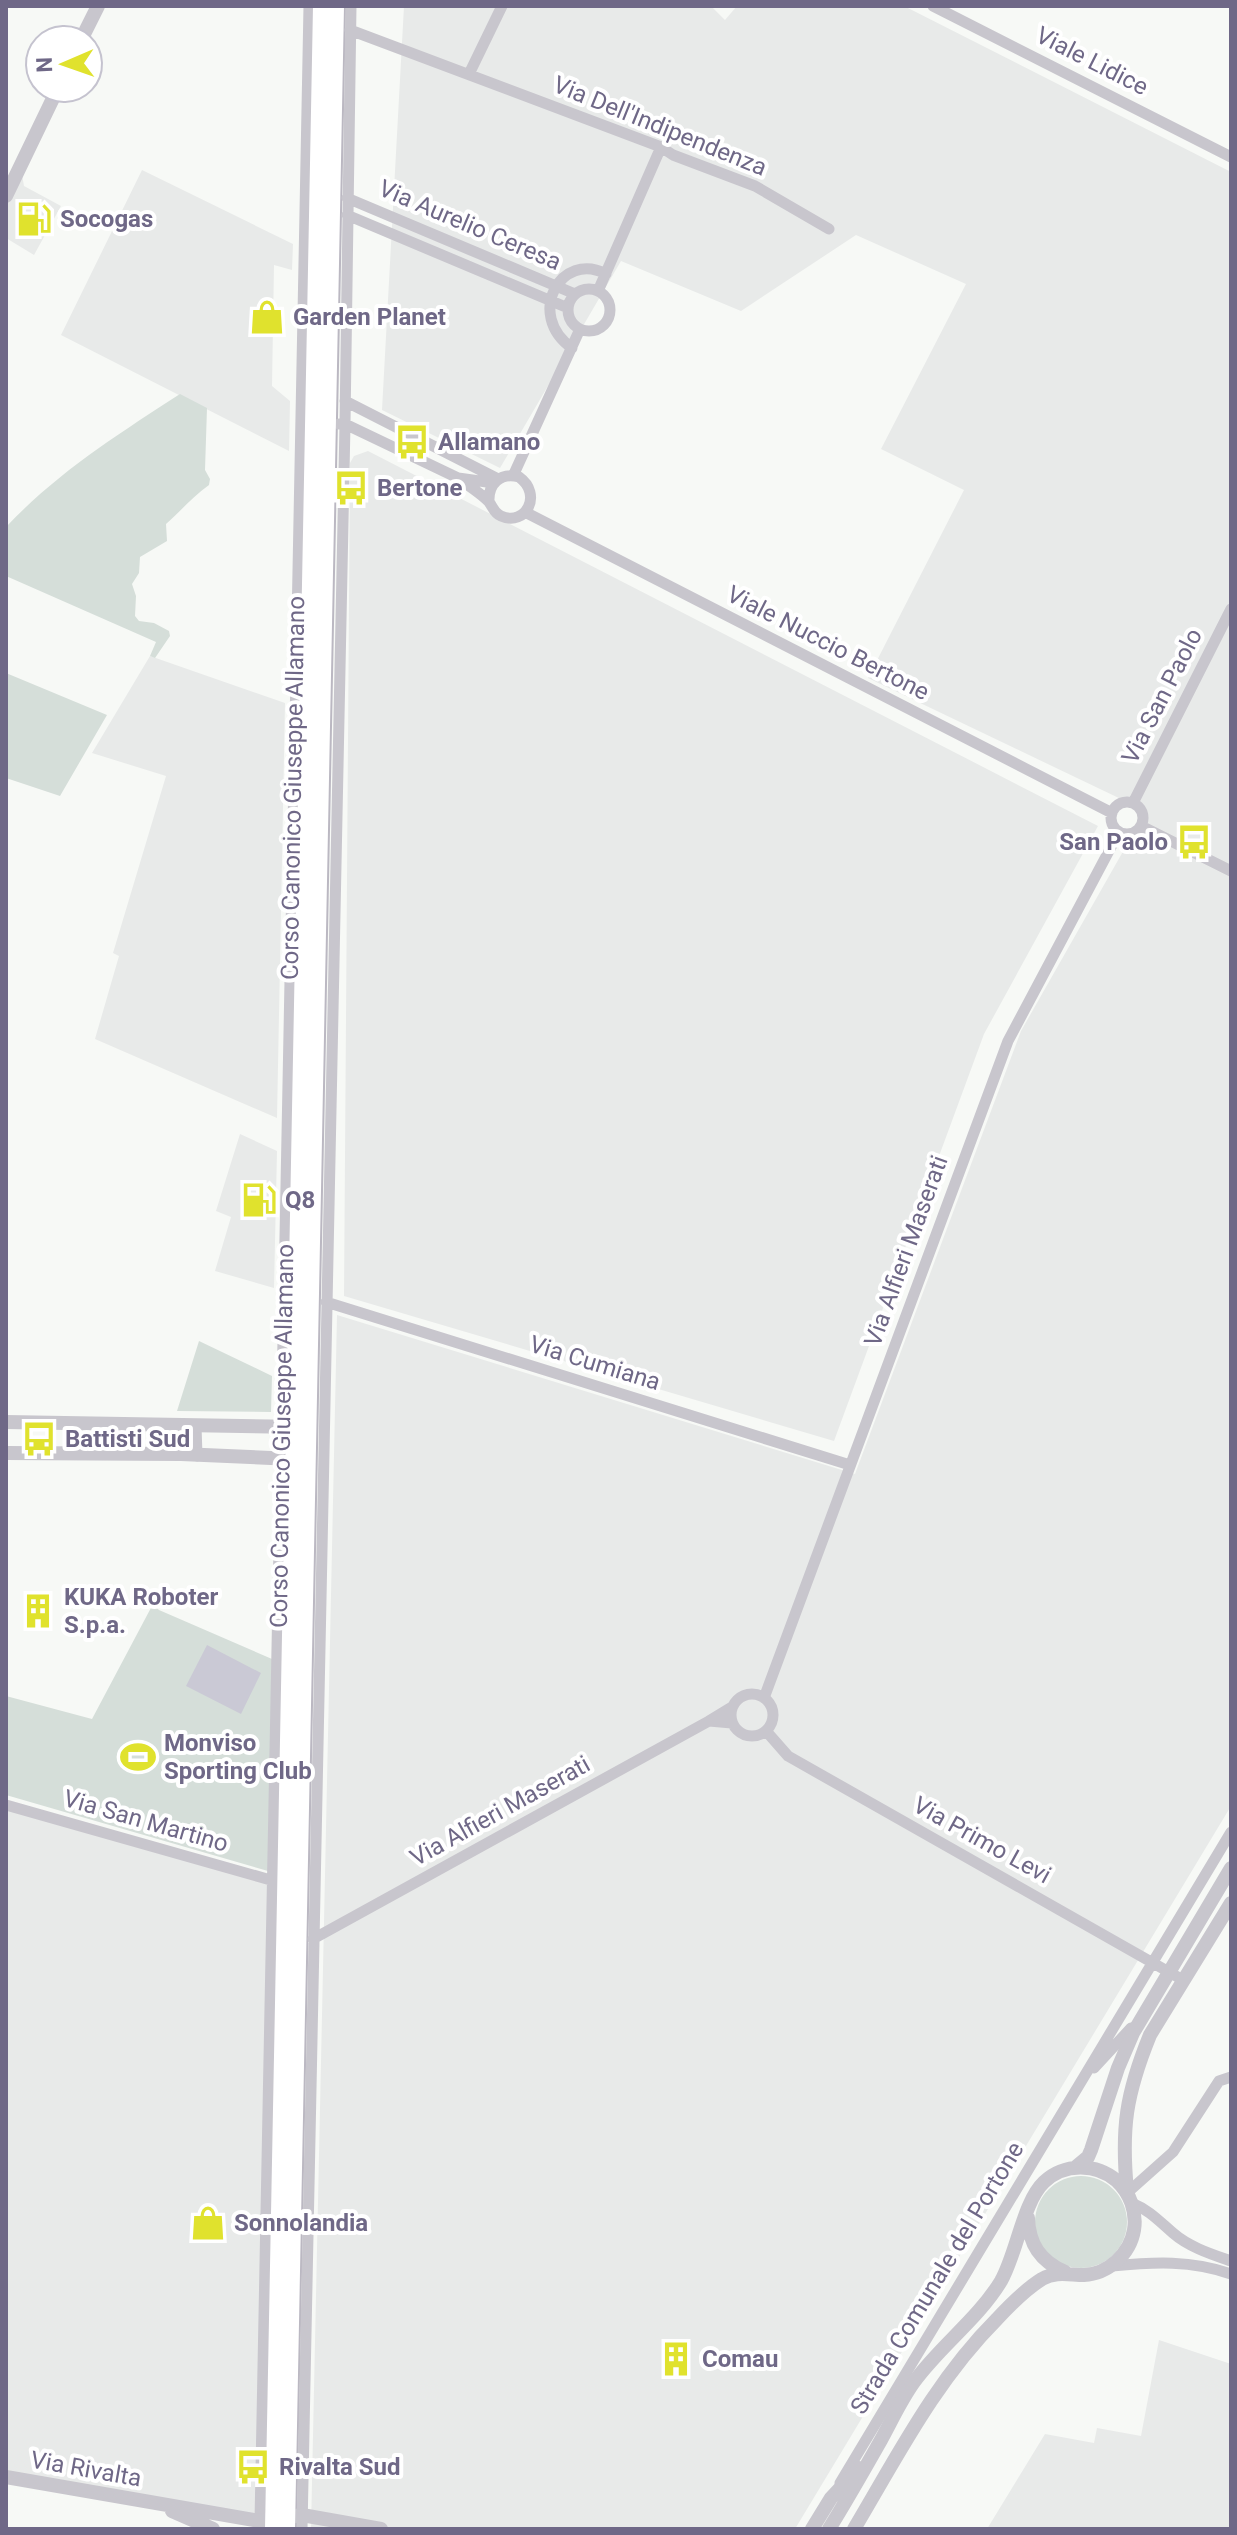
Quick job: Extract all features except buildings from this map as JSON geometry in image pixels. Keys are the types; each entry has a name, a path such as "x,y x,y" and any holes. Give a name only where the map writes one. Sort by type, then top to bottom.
{"main road":[{"name":"Corso Canonico Giuseppe Allamano","path":"321,6 321,425"},
{"name":"Corso Canonico Giuseppe Allamano","path":"281,2524 321,425 336,6"},
{"name":"Corso Canonico Giuseppe Allamano","path":"281,2524 287,1459 302,1426"}],"street":[{"path":"89,24 98,6"},
{"name":"Corso Canonico Giuseppe Allamano","path":"302,1426 326,1302 321,425 309,6"},
{"name":"Corso Canonico Giuseppe Allamano","path":"281,2524 313,1939 302,1426 321,425 345,401 351,6"},
{"path":"469,74 502,6"},
{"name":"Viale Lidice","path":"933,6 1231,157"},
{"name":"Via Dell'Indipendenza","path":"350,30 661,147 673,155 755,186 829,229"},
{"path":"6,196 50,104"},
{"path":"598,291 661,147"},
{"name":"Via Aurelio Ceresa","path":"347,198 575,294"},
{"name":"Via Aurelio Ceresa","path":"347,215 568,308"},
{"path":"572,348 558,336 550,322 550,300 556,286 577,271 592,269 606,274"},
{"path":"583,289 598,291 609,302 607,321 597,330 580,329 571,322 568,308 575,294 583,289"},
{"path":"525,512 530,503 530,489 523,480 513,476 580,329"},
{"path":"345,401 485,473 496,481 489,492 489,502"},
{"name":"Viale Nuccio Bertone","path":"321,425 376,439 458,478 489,502 501,516 518,517 525,512 1112,813"},
{"path":"376,439 406,432"},
{"path":"485,473 521,463"},
{"name":"Viale Nuccio Bertone","path":"458,478 496,481 513,476"},
{"name":"Via San Paolo","path":"1133,803 1230,610"},
{"path":"1123,803 1133,803 1143,815 1141,826 1134,833 1119,832 1111,822 1112,813 1123,803"},
{"path":"1141,826 1231,871"},
{"name":"Via Alfieri Maserati","path":"764,1698 1008,1041 1119,832"},
{"name":"Via Cumiana","path":"326,1302 850,1465"},
{"path":"6,1422 302,1426"},
{"path":"196,1426 197,1456"},
{"path":"6,1453 86,1452 287,1459"},
{"name":"Corso Canonico Giuseppe Allamano","path":"281,2524 274,1881 287,1459"},
{"path":"709,1721 747,1694 764,1698 773,1713 766,1731 743,1735 732,1723 732,1707"},
{"path":"709,1721 732,1723"},
{"name":"Via Alfieri Maserati","path":"313,1939 709,1721"},
{"name":"Via Primo Levi","path":"766,1731 788,1756 1183,1980"},
{"name":"Via San Martino","path":"6,1805 274,1881"},
{"name":"Strada Comunale del Portone","path":"831,2498 1231,1832"},
{"name":"Strada Comunale del Portone","path":"829,2529 914,2381 995,2290 1009,2266 1034,2194 1044,2182 1076,2167 1088,2157 1126,2050 1231,1868"},
{"path":"1112,2266 1123,2255 1134,2232 1135,2219 1129,2198 1123,2137 1128,2100 1150,2035 1231,1903"},
{"name":"Strada Comunale del Portone","path":"1081,2080 1118,2045 1149,2006"},
{"path":"1129,2198 1173,2152 1219,2081 1231,2077"},
{"path":"1076,2167 1104,2172 1118,2181 1129,2198 1189,2244 1231,2261"},
{"name":"Strada Comunale del Portone","path":"1028,2213 1032,2242 1040,2256 1052,2267 1066,2273"},
{"path":"854,2529 933,2395 962,2356 1040,2280 1066,2273 1086,2275 1112,2266 1167,2261 1209,2266 1231,2274"},
{"path":"812,2529 831,2498 874,2453"},
{"name":"Via Rivalta","path":"6,2477 281,2524 381,2529"},
{"name":"Via Rivalta","path":"157,2505 213,2529"}],"shaded area":[{"path":"404,6 711,6 725,20 737,6 904,6 1231,172 1231,1806 795,2529 311,2529 337,1315 855,1474 1021,1031 1146,811 868,678 964,490 881,449 966,284 856,235 741,311 621,261 500,468 382,410"},
{"path":"142,170 293,244 292,270 274,265 272,386 290,401 289,451 61,335"},
{"path":"22,175 24,186 61,206 34,255 6,238 6,206"},
{"path":"180,394 207,408 205,470 210,479 209,485 166,524 167,541 140,557 139,573 132,584 136,596 135,616 139,621 154,623 169,631 170,636 155,658 150,656 156,642 6,576 6,527 67,472"},
{"path":"368,451 1098,826 984,1034 834,1441 344,1296 350,463 354,456"},
{"path":"150,656 285,703 277,1118 95,1039 119,956 113,953 166,776 92,753"},
{"path":"6,673 107,715 60,796 6,778"},
{"path":"240,1134 277,1151 274,1288 215,1271 231,1217 216,1211"},
{"path":"199,1341 272,1376 271,1412 177,1411"},
{"name":"Monviso Sporting Club","path":"153,1604 159,1610 272,1659 268,1871 6,1795 6,1696 92,1719"},
{"path":"207,1645 261,1673 241,1714 186,1686"},
{"path":"6,1805 274,1881 260,2521 6,2477"},
{"path":"1081,2176 1098,2180 1113,2190 1123,2205 1127,2222 1123,2239 1113,2254 1098,2264 1081,2268 1064,2264 1049,2254 1039,2239 1035,2222 1039,2205 1049,2190 1064,2180"},
{"path":"1159,2340 1231,2364 1231,2529 987,2529 1045,2434 1094,2443 1097,2428 1141,2436"}],"place":[{"name":"Socogas","path":"34,219"},
{"name":"Garden Planet","path":"267,317"},
{"name":"Allamano","path":"412,442"},
{"name":"Bertone","path":"351,488"},
{"name":"San Paolo","path":"1194,842"},
{"name":"Q8","path":"259,1200"},
{"name":"Battisti Sud","path":"39,1439"},
{"name":"KUKA Roboter S.p.a.","path":"38,1611"},
{"name":"Monviso Sporting Club","path":"138,1757"},
{"name":"Sonnolandia","path":"208,2223"},
{"name":"Comau","path":"676,2359"},
{"name":"Rivalta Sud","path":"253,2467"}]}
